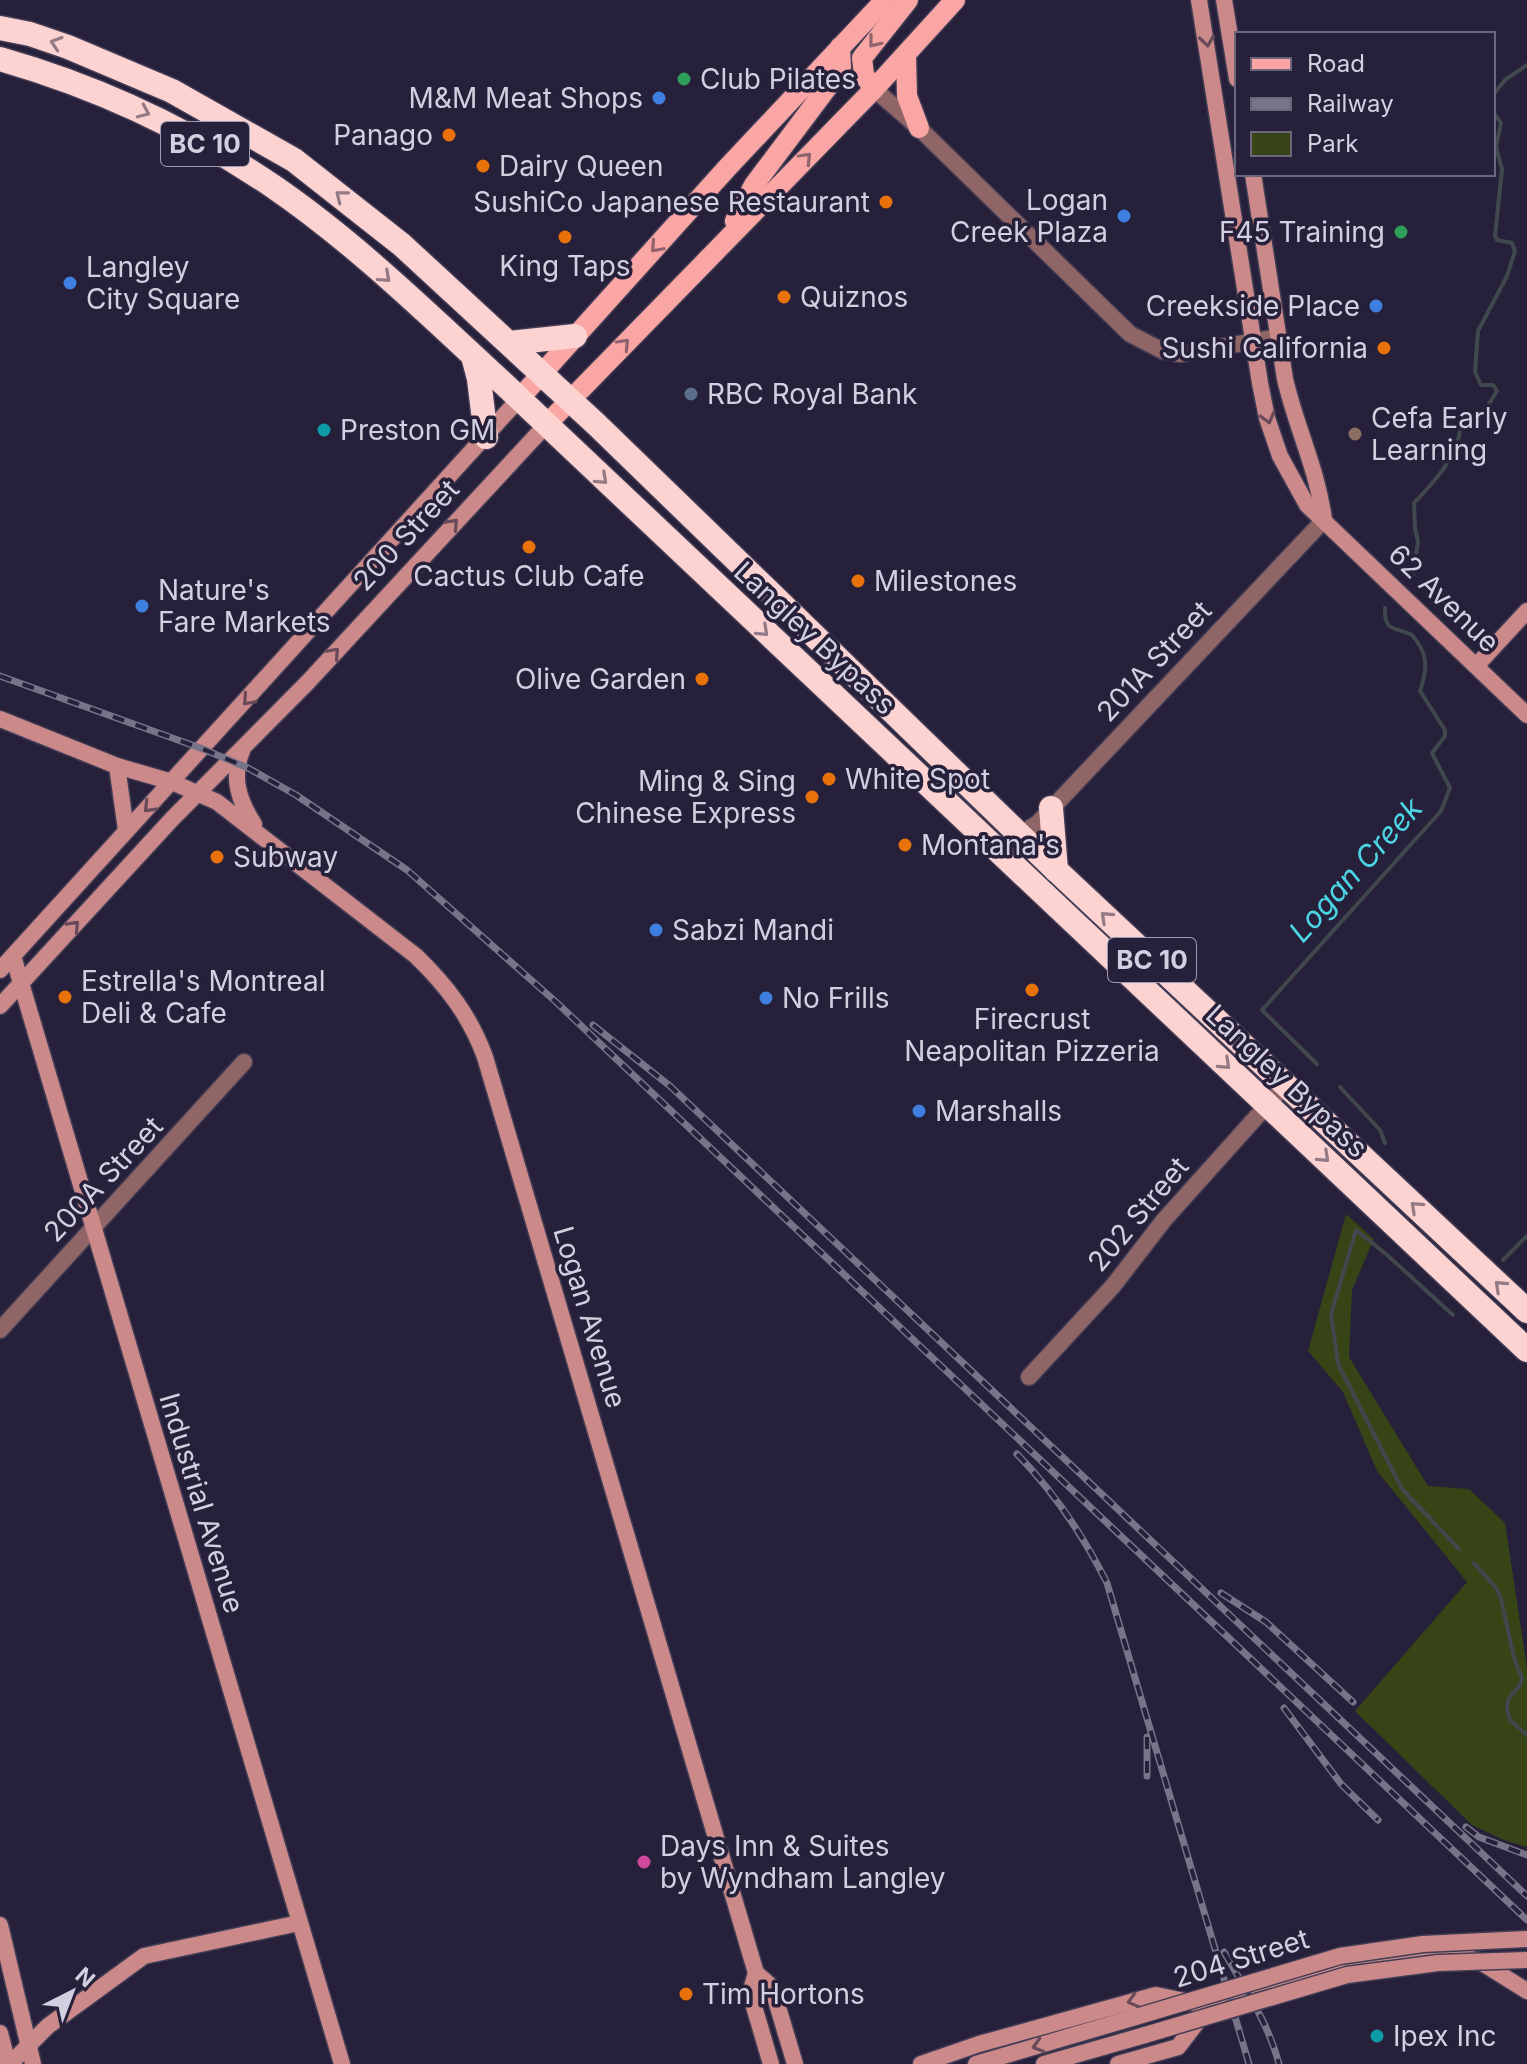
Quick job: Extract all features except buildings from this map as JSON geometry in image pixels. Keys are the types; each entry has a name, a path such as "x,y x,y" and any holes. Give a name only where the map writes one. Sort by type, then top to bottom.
{"highway":[{"name":"Langley Bypass","path":"0,28 68,47 172,91 294,160 402,245 570,400 1019,835 1527,1311"},
{"name":"Langley Bypass","path":"0,59 55,75 162,120 275,188 326,226 519,399 1527,1350"},
{"path":"509,343 575,336"},
{"path":"473,356 486,437"},
{"path":"1051,808 1056,870"},
{"path":"986,840 1019,835"}],"main road":[{"name":"200 Street","path":"0,970 575,336 885,0"},
{"path":"874,89 864,75 862,58 908,0"},
{"name":"200 Street","path":"0,1006 546,425 874,89 955,0"},
{"name":"62 Avenue","path":"1199,0 1267,418 1280,456 1307,505 1527,715"},
{"path":"1224,0 1235,67"},
{"path":"726,240 754,185 841,67 840,47"},
{"path":"906,55 907,96 919,128"},
{"path":"1253,176 1293,412 1316,477 1324,520"},
{"path":"1477,665 1527,611"},
{"name":"Logan Avenue","path":"0,719 117,766 172,782 217,802 416,956 443,982 478,1037 756,1973 772,1987 795,2064"},
{"path":"242,751 237,764 237,790 244,809 262,836"},
{"path":"117,766 126,830"},
{"name":"Industrial Avenue","path":"13,956 342,2064"},
{"path":"0,2033 9,2064 82,1999 144,1956 299,1923"},
{"path":"0,1925 33,2064"},
{"name":"204 Street","path":"976,2064 1340,1956 1423,1944 1527,1939"},
{"path":"921,2064 979,2044 1156,1995 1209,2006 1346,1965 1427,1954 1451,1954 1479,1961 1527,1991"},
{"name":"204 Street","path":"1044,2064 1347,1975 1438,1963 1527,1960"},
{"name":"Logan Avenue","path":"756,1973 750,1993 771,2064"},
{"path":"1118,2064 1178,2047 1209,2006"}],"street":[{"path":"874,89 919,128 1130,334 1163,351 1180,354 1278,337"},
{"name":"201A Street","path":"1019,835 1038,823 1324,520"},
{"name":"200A Street","path":"0,1330 244,1062"},
{"name":"202 Street","path":"1029,1377 1113,1286 1164,1220 1286,1084"}],"green space":[{"path":"1346,1214 1374,1239 1352,1290 1349,1357 1428,1486 1469,1489 1505,1523 1527,1668 1527,1847 1472,1825 1355,1711 1467,1582 1377,1471 1343,1392 1308,1351"}],"waterway":[{"path":"1495,92 1505,80 1527,65"},
{"path":"1413,575 1418,541 1414,503 1450,459 1461,426 1482,415 1497,391 1493,385 1481,385 1475,372 1478,331 1507,276 1515,251 1512,243 1497,240 1495,236 1502,169 1496,147 1501,123 1495,115"},
{"name":"Logan Creek","path":"1317,1064 1262,1010 1441,811 1450,788 1432,753 1445,736 1445,730 1420,691 1425,668 1424,655 1412,635 1389,626 1385,608"},
{"name":"Logan Creek","path":"1340,1087 1380,1130 1385,1143"},
{"name":"Logan Creek","path":"1453,1315 1356,1230 1331,1314 1338,1364 1402,1489 1459,1549"},
{"path":"1503,1260 1527,1236"},
{"name":"Logan Creek","path":"1474,1563 1497,1589 1501,1599 1514,1658 1522,1678 1508,1699 1507,1709 1510,1720 1527,1735"}],"railway":[{"path":"0,676 248,768 296,795 407,870 556,1002 1527,1920"},
{"path":"593,1025 670,1086 1527,1896"},
{"path":"1017,1454 1067,1515 1107,1583 1249,2064"},
{"path":"1221,1593 1266,1622 1353,1702"},
{"path":"1284,1708 1341,1784 1378,1820"},
{"path":"1147,1737 1147,1776"},
{"path":"1466,1827 1479,1837 1527,1855"},
{"path":"1224,1952 1262,2020 1279,2064"}],"place":[{"name":"Club Pilates","path":"684,79"},
{"name":"M&M Meat Shops","path":"659,98"},
{"name":"Panago","path":"449,135"},
{"name":"Dairy Queen","path":"483,166"},
{"name":"SushiCo Japanese Restaurant","path":"886,202"},
{"name":"Logan Creek Plaza","path":"1124,216"},
{"name":"F45 Training","path":"1401,232"},
{"name":"King Taps","path":"565,237"},
{"name":"Langley City Square","path":"70,283"},
{"name":"Quiznos","path":"784,297"},
{"name":"Creekside Place","path":"1376,306"},
{"name":"Sushi California","path":"1384,348"},
{"name":"RBC Royal Bank","path":"691,394"},
{"name":"Preston GM","path":"324,430"},
{"name":"Cefa Early Learning","path":"1355,434"},
{"name":"Cactus Club Cafe","path":"529,547"},
{"name":"Milestones","path":"858,581"},
{"name":"Nature's Fare Markets","path":"142,606"},
{"name":"Olive Garden","path":"702,679"},
{"name":"White Spot","path":"829,779"},
{"name":"Ming & Sing Chinese Express","path":"812,797"},
{"name":"Montana's","path":"905,845"},
{"name":"Subway","path":"217,857"},
{"name":"Sabzi Mandi","path":"656,930"},
{"name":"Firecrust Neapolitan Pizzeria","path":"1032,990"},
{"name":"Estrella's Montreal Deli & Cafe","path":"65,997"},
{"name":"No Frills","path":"766,998"},
{"name":"Marshalls","path":"919,1111"},
{"name":"Days Inn & Suites by Wyndham Langley","path":"644,1862"},
{"name":"Tim Hortons","path":"686,1994"},
{"name":"Ipex Inc","path":"1377,2036"}]}
